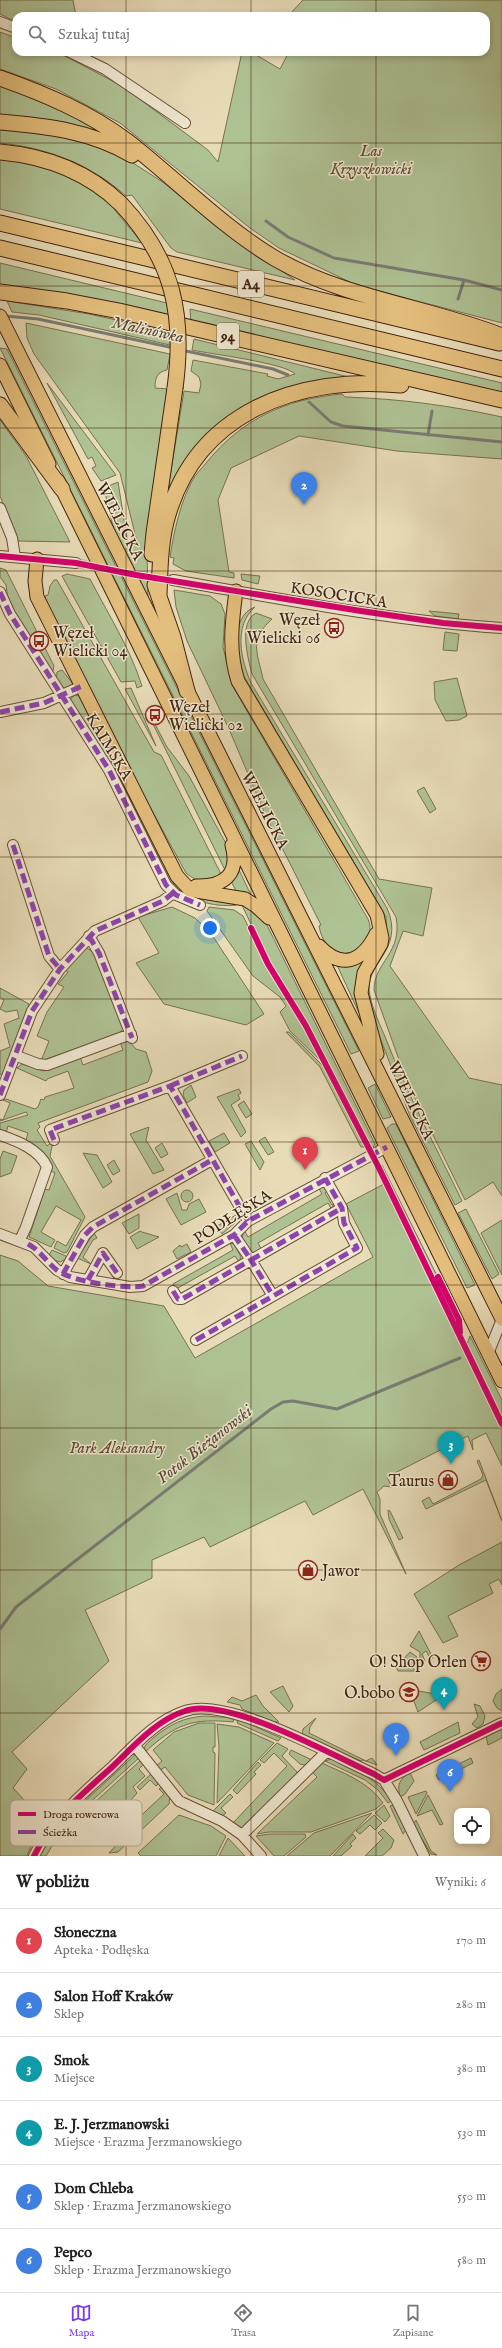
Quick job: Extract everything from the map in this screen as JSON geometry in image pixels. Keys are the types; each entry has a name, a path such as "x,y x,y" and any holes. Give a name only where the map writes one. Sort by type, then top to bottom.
{"highway":[{"path":"0,78 54,98 80,111 127,142 249,241 301,272 362,295 448,317 502,336"},
{"path":"0,122 59,128 90,136 124,150 169,177"},
{"path":"0,152 35,157 66,168 95,183 121,204 138,222 154,245 170,281 176,309 179,339 175,388 153,539 152,572 187,692"},
{"name":"A4","path":"0,223 502,344"},
{"name":"A4","path":"0,248 502,369"},
{"name":"94","path":"0,292 67,301 156,320 502,400"},
{"path":"159,595 161,558 166,522 178,489 196,459 220,432 236,418 272,400 310,388 332,385 397,385 454,390"},
{"path":"0,405 62,489"}],"main road":[{"name":"WIELICKA","path":"0,316 502,1319"},
{"path":"0,365 502,1382"},
{"path":"37,558 35,581 37,597 170,864 180,880 187,888 195,892 249,901 262,911 280,932"},
{"path":"236,591 231,646 238,681 374,908 380,927 381,944 364,973 361,993 384,1082"},
{"path":"180,880 188,885 207,886 218,884 227,879 232,871 234,854 225,823"},
{"path":"312,937 329,955 345,961 355,959 364,953 380,927"}],"street":[{"path":"0,22 12,26"},
{"path":"78,56 106,69 185,123"},
{"path":"0,508 12,538 15,557"},
{"path":"0,556 37,558 76,563"},
{"name":"KOSOCICKA","path":"173,580 443,623 502,628"},
{"name":"KAIMSKA","path":"0,592 10,614 109,770 166,885 173,893 187,901 200,905"},
{"path":"0,712 22,708 62,696 82,686"},
{"path":"13,845 49,956 60,969"},
{"path":"0,1095 37,1000 60,969 95,931 163,901 173,893"},
{"path":"16,1056 38,1064 47,1065 131,1036 99,953 89,936"},
{"path":"54,1140 50,1130 170,1086 242,1056"},
{"path":"170,1086 248,1221"},
{"path":"0,1135 26,1145 40,1157 47,1167 20,1240"},
{"name":"PODŁĘSKA","path":"63,1274 130,1287 143,1286 234,1235 248,1221 325,1178 387,1147"},
{"path":"0,1234 20,1240 40,1252 63,1274 85,1236 93,1227 212,1160"},
{"path":"196,1340 357,1248 344,1223 342,1208 325,1178"},
{"path":"173,1291 178,1299 182,1299 342,1208"},
{"path":"234,1235 246,1256 251,1260 273,1296"},
{"path":"88,1280 103,1254 117,1273"},
{"name":"WIELICKA","path":"488,1354 502,1319"},
{"path":"75,1800 134,1746 171,1718 185,1711 209,1709 237,1713 326,1752 384,1780 397,1801 424,1856"},
{"path":"384,1780 502,1723"},
{"path":"134,1746 179,1801 222,1821 242,1835 261,1856"},
{"path":"242,1835 326,1752"},
{"path":"34,1856 39,1846"}],"green space":[{"path":"0,0 73,0 75,12 12,12 12,20 0,14"},
{"name":"Las Krzyszkowicki","path":"303,0 502,0 502,323 356,285 279,248 250,228 120,123 56,89 0,69 0,32 12,36 12,56 67,57 122,86 208,150 218,162 241,56 258,56 280,69 287,56 490,56 490,12 292,12"},
{"path":"0,85 65,110 110,137 0,117"},
{"path":"0,129 75,138 127,159 164,183 232,238 295,280 177,252 171,248 132,195 126,196 98,175 68,159 18,145 0,143"},
{"path":"0,158 33,164 48,169 87,187 115,206 114,209 142,243 0,209"},
{"path":"0,263 167,303 169,318 0,286"},
{"path":"7,301 89,314 170,332 170,345 39,315 12,312"},
{"path":"190,309 502,383 502,393 191,323"},
{"path":"26,323 170,354 167,370 159,374 156,378 155,384 155,388 169,389 147,550 148,599 114,531 104,488 118,482 128,544 137,542 120,473 34,354 27,338"},
{"path":"194,339 357,379 320,381 302,384 284,388 250,402 234,412 214,430 177,479 167,495 184,391 199,393 201,384 199,377 191,371 193,360 268,374 267,376 278,379 295,374 277,366 247,359 192,350"},
{"path":"0,348 7,349 359,1051 351,1054"},
{"path":"47,383 116,475 101,481 92,468 96,466 92,457 88,459"},
{"path":"342,394 345,397 405,401 462,409 502,417 502,459 397,451 299,436 231,468 218,500 229,572 234,573 234,578 186,571 173,564 174,558 170,557 173,537 188,490 197,473 221,447 251,422 267,413 302,401"},
{"path":"0,420 26,456 70,542 18,541 0,496"},
{"path":"0,568 6,570 39,636 35,639 40,647 44,646 54,666 52,676 8,601 6,585 0,577"},
{"path":"67,574 90,579 125,645 142,686 137,688 135,681 121,682 62,576"},
{"path":"241,574 260,576 258,584 242,580"},
{"path":"54,580 57,580 154,752 161,755 222,876 213,880 204,881 195,879 186,873 121,754 47,603 45,596 48,595 50,586"},
{"path":"174,590 210,596 221,604 225,614 223,647 232,685 368,919 370,932 365,942 344,956 327,945 322,937 319,926 321,925 265,814 229,729 187,641 176,607"},
{"path":"255,607 248,615 241,633 242,654 247,674 387,908 391,923 391,936 388,946 372,975 369,985 370,996 377,1018 403,1080 462,1201 455,1205 410,1116 374,1022 365,987 387,936 386,917 243,675 239,657 237,637 238,627 241,619 247,612"},
{"path":"429,611 459,614 458,619 435,616"},
{"path":"256,613 272,619 260,633 257,640 257,653 263,679 379,879 432,888 423,936 403,931 390,966 469,1078 502,1085 502,1196 493,1182 465,1200 407,1082 374,990 378,972 396,940 396,917 252,674 247,650 246,632 247,624 250,618"},
{"path":"445,632 459,634 457,651 443,650"},
{"path":"62,670 73,684 65,690 61,689 56,682 57,672"},
{"path":"457,678 467,716 459,720 446,721 435,700 434,682"},
{"path":"131,688 156,746 125,689"},
{"path":"75,695 79,696 173,883 184,892 236,905 227,906 209,904 191,898 169,882 69,700"},
{"path":"153,724 155,724 167,747 189,776 229,849 226,872"},
{"path":"424,787 436,809 430,813 417,791"},
{"path":"237,870 239,870 251,895 237,893 231,881"},
{"path":"240,901 265,921 375,1144 372,1150 307,1024 270,964"},
{"path":"172,907 195,918 210,932 264,1014 246,1025 164,1004 136,963 159,953 138,917"},
{"path":"209,907 234,910 243,916 268,966 304,1026 321,1061 290,1031 280,1012 286,1006 280,997 253,976 207,911"},
{"path":"86,948 95,952 123,1029 118,1034 41,1061 49,1041 37,1036 47,1012 64,987 58,984 68,972 65,970"},
{"path":"364,959 366,961 362,1012 359,1013 337,965 346,967"},
{"path":"0,988 29,1004 3,1076 0,1074 0,1051 10,1047 4,1024 19,1018 17,1010 6,1012 0,1009 4,1000 0,997"},
{"path":"286,1032 289,1032 325,1068 364,1143 364,1147 361,1147 320,1067"},
{"path":"128,1040 136,1049 146,1052 152,1071 148,1082 38,1123 40,1127 37,1130 47,1146 53,1141 50,1156 85,1217 67,1252 64,1253 54,1248 57,1241 66,1246 81,1220 56,1206 41,1232 55,1240 51,1247 29,1237 45,1189 49,1190 55,1173 51,1171 45,1156 26,1140 28,1133 8,1126 6,1133 0,1131 0,1123 28,1115 26,1112 3,1120 10,1103 3,1100 6,1099 35,1109 38,1107 41,1099 44,1100 45,1097 74,1088 68,1071 47,1079 46,1081 17,1068 22,1064 44,1071 80,1057 83,1065 123,1050 120,1042"},
{"path":"375,1084 391,1117 383,1119 368,1088"},
{"path":"191,1085 196,1097 187,1103 183,1095 184,1090"},
{"path":"239,1089 241,1093 238,1095 240,1099 231,1105 246,1132 241,1137 217,1097"},
{"path":"244,1101 252,1114 246,1118 238,1105"},
{"path":"392,1124 396,1124 475,1285 467,1288 387,1128"},
{"path":"149,1127 146,1140 164,1170 153,1174 130,1134"},
{"path":"224,1133 230,1143 215,1152 209,1141"},
{"path":"265,1137 274,1152 268,1155 259,1141"},
{"path":"251,1141 264,1162 260,1170 245,1144"},
{"path":"162,1143 168,1154 161,1158 155,1148"},
{"path":"3,1151 17,1156 11,1173 0,1177 0,1159"},
{"path":"83,1153 97,1155 112,1182 103,1188"},
{"path":"114,1160 120,1171 113,1175 107,1165"},
{"path":"382,1165 459,1320 459,1330 380,1167"},
{"name":"Park Aleksandry","path":"378,1169 502,1427 502,1466 486,1433 472,1440 473,1450 468,1436 387,1477 392,1487 384,1486 377,1492 380,1499 380,1514 406,1574 363,1489 313,1515 305,1501 210,1547 204,1537 152,1560 152,1578 85,1610 109,1661 12,1752 27,1769 13,1788 24,1800 10,1800 10,1846 31,1846 27,1856 0,1856 0,1255 18,1261 48,1286 164,1306 195,1358 373,1257 346,1204 384,1184 376,1170"},
{"path":"321,1186 328,1190 325,1193 332,1205 335,1203 332,1210 328,1203 258,1243 262,1250 252,1253 242,1239 244,1230 248,1237 322,1194 318,1187"},
{"path":"185,1190 189,1190 193,1196 189,1202 185,1202 181,1198 181,1194"},
{"path":"177,1193 182,1210 187,1210 189,1204 199,1199 206,1212 181,1225 166,1199"},
{"path":"466,1209 499,1274 492,1279 458,1213"},
{"path":"139,1214 139,1228 129,1234 122,1223"},
{"path":"236,1215 237,1221 222,1234 217,1226"},
{"path":"502,1220 502,1275 481,1233"},
{"path":"140,1231 159,1237 137,1249 130,1237"},
{"path":"94,1233 97,1238 93,1240 83,1257 91,1264 77,1258"},
{"path":"230,1243 234,1244 241,1257 239,1262 235,1256 176,1289 173,1284 233,1250"},
{"path":"187,1244 191,1252 177,1259 173,1251 180,1245 181,1247"},
{"path":"52,1250 66,1256 66,1259 60,1262 54,1260 49,1255"},
{"path":"470,1336 502,1400 502,1420 467,1344"},
{"path":"479,1460 502,1521 486,1480 426,1509 422,1501 429,1497 433,1504 481,1479 483,1475 477,1461"},
{"path":"388,1510 390,1511 403,1538 399,1540 389,1519"},
{"path":"502,1542 502,1585 499,1579 489,1584 493,1593 448,1616 458,1636 443,1643 414,1594 459,1565"},
{"path":"419,1631 433,1658 430,1658 426,1651 422,1654 425,1661 420,1664 420,1652 410,1646"},
{"path":"410,1652 417,1657 413,1668 415,1671 398,1671 396,1667"},
{"path":"283,1686 293,1706 289,1712 270,1692"},
{"path":"502,1689 502,1711 497,1708 493,1701 496,1694"},
{"path":"418,1691 436,1694 439,1698 418,1712 412,1696"},
{"path":"256,1695 263,1706 279,1722 273,1722 242,1709 240,1705 227,1702 232,1697 242,1701"},
{"path":"474,1704 480,1706 485,1716 483,1724 477,1728 472,1724 478,1717"},
{"path":"205,1716 234,1718 233,1722 206,1721 185,1725 166,1735 145,1752 144,1748 153,1738 177,1722"},
{"path":"316,1718 310,1727 309,1733 366,1761 372,1758 377,1765 363,1760 361,1761 302,1735 303,1729"},
{"path":"238,1719 281,1738 278,1741 237,1723"},
{"path":"458,1722 460,1733 424,1750 420,1742"},
{"path":"199,1723 215,1723 215,1747 213,1747 213,1752 215,1753 214,1805 188,1795 165,1767 159,1771 156,1766 162,1761 153,1750 174,1732"},
{"path":"217,1724 239,1727 274,1743 217,1803 219,1747"},
{"path":"502,1728 502,1738 488,1745 486,1736"},
{"path":"277,1743 288,1749 282,1756 297,1772 296,1776 246,1826 240,1828 232,1824 287,1766 274,1753 264,1763 260,1760"},
{"path":"291,1750 314,1761 308,1766 300,1764 289,1754"},
{"path":"136,1754 140,1757 93,1800 86,1800"},
{"path":"471,1758 473,1763 439,1780 436,1775"},
{"path":"142,1759 145,1763 139,1769 145,1776 133,1787 137,1793 131,1800 97,1800"},
{"path":"331,1759 365,1776 379,1786 391,1801 388,1803 378,1790 365,1780 325,1761"},
{"path":"258,1762 261,1765 254,1772 256,1774 237,1794 233,1790"},
{"path":"322,1763 355,1779 371,1789 383,1803 376,1809 311,1832 269,1832 257,1834 317,1777 312,1772"},
{"path":"152,1773 159,1783 156,1786 150,1780 140,1790 137,1787"},
{"path":"410,1773 414,1781 405,1794 400,1797 399,1786 401,1780"},
{"path":"162,1787 170,1795 169,1804 142,1829 142,1815 164,1794 159,1789"},
{"path":"426,1791 427,1793 416,1814 408,1797"},
{"path":"230,1794 233,1797 221,1808 226,1813 222,1816 212,1812"},
{"path":"428,1795 443,1824 440,1825 432,1810 417,1816"},
{"path":"384,1805 390,1816 385,1822 375,1813"},
{"path":"393,1805 406,1830 403,1834 390,1806"},
{"path":"372,1813 330,1856 287,1856 314,1833"},
{"path":"179,1815 211,1826 226,1836 216,1856 141,1856 138,1853"},
{"path":"374,1815 382,1823 375,1830 370,1825 360,1834 356,1831"},
{"path":"416,1820 431,1851 437,1855 431,1854 413,1824"},
{"path":"383,1829 394,1840 391,1848 382,1856 365,1856 383,1838 378,1833"},
{"path":"270,1834 305,1834 306,1837 284,1856 274,1856 256,1836"},
{"path":"353,1834 356,1838 350,1844 352,1846 341,1856 333,1856"},
{"path":"228,1838 245,1856 219,1856"},
{"path":"46,1846 52,1846 46,1856 40,1856"},
{"path":"115,1846 124,1846 118,1852 109,1853"}],"waterway":[{"path":"266,221 288,237 334,258 464,280"},
{"path":"458,299 464,280 502,290"},
{"name":"Malinówka","path":"5,316 38,319 174,348"},
{"name":"Malinówka","path":"181,350 273,369 288,375"},
{"name":"Malinówka","path":"309,402 331,422 343,426 502,442"},
{"path":"428,435 432,411"},
{"name":"Potok Bieżanowski","path":"0,1629 16,1607 271,1409 283,1402 293,1401 337,1409 460,1358"}],"tunnel":[{"path":"76,563 136,575 173,580"}],"marked path":[{"path":"0,592 10,614 109,770 166,885 176,895 200,905"},
{"path":"0,712 44,703 82,686"},
{"path":"13,845 49,956 60,969"},
{"path":"0,1095 32,1011 60,969 95,931 163,901 173,893"},
{"path":"89,936 99,953 132,1038"},
{"path":"170,1086 242,1056"},
{"path":"54,1140 50,1130 170,1086 248,1221"},
{"path":"28,1244 37,1250 54,1268 66,1275 100,1284 135,1287 143,1286 234,1235 248,1221 387,1147"},
{"path":"63,1274 85,1235 93,1227 212,1160"},
{"path":"196,1340 357,1248 344,1223 342,1208 325,1178"},
{"path":"234,1235 251,1260 342,1208"},
{"path":"88,1280 103,1253 117,1273"},
{"path":"173,1291 178,1299 182,1299 251,1260 273,1296"}],"cycle path":[{"path":"0,556 76,563 136,575 361,611 443,623 502,628"},
{"path":"251,928 268,964 306,1026 379,1168 502,1424"},
{"path":"438,1277 459,1320 460,1332"},
{"path":"76,1800 145,1735 164,1721 185,1711 203,1709 226,1712 252,1719 307,1742 384,1780 502,1723"},
{"path":"34,1856 39,1846"}],"place":[{"name":"Salon Hoff Kraków","path":"304,505"},
{"name":"Węzeł Wielicki 06","path":"334,628"},
{"name":"Węzeł Wielicki 04","path":"39,641"},
{"name":"Węzeł Wielicki 02","path":"155,715"},
{"name":"Słoneczna","path":"305,1170"},
{"name":"Smok","path":"451,1464"},
{"name":"Taurus","path":"448,1480"},
{"name":"Jawor","path":"308,1570"},
{"name":"O! Shop Orlen","path":"481,1661"},
{"name":"O.bobo","path":"409,1692"},
{"name":"E. J. Jerzmanowski","path":"444,1710"},
{"name":"Dom Chleba","path":"396,1756"},
{"name":"Pepco","path":"450,1792"}]}
